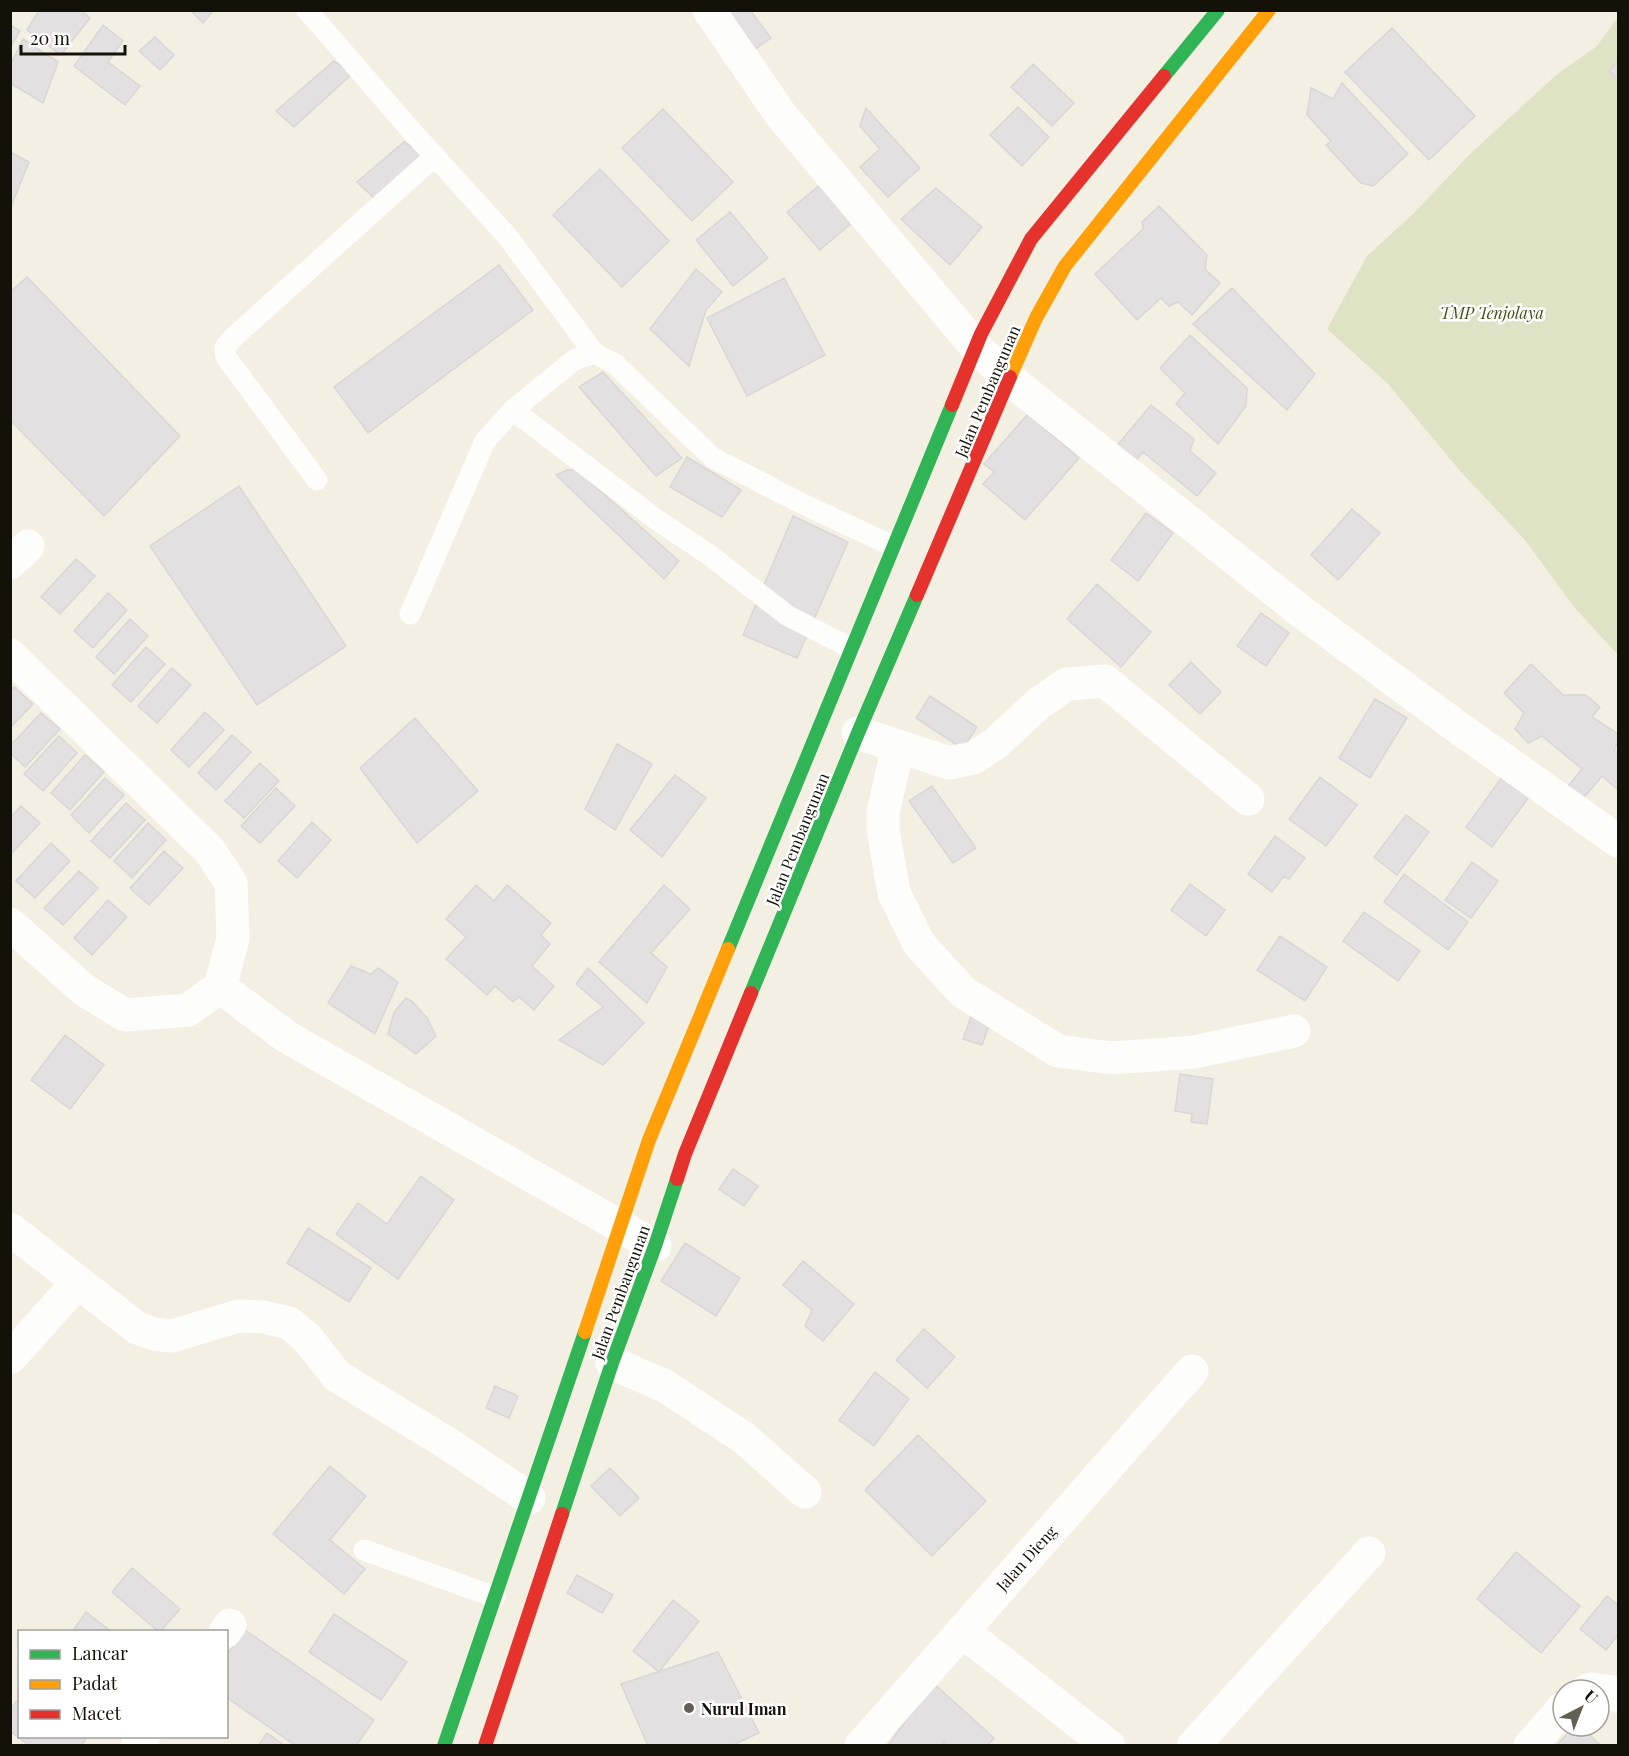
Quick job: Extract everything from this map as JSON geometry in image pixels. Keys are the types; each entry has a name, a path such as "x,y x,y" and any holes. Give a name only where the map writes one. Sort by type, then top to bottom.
{"main road":[{"name":"Jalan Pembangunan","path":"444,1746 649,1140 976,347 1031,239 1218,10"},
{"name":"Jalan Pembangunan","path":"485,1746 612,1363 655,1246 685,1155 858,733 1036,318 1065,266 1269,10"}],"street":[{"path":"709,10 781,115 976,347 1009,379 1303,613 1615,848"},
{"path":"10,655 210,851 231,884 233,938 220,987 188,1010 125,1015 84,990 10,924"},
{"path":"858,733 949,763 973,758 995,744 1039,703 1067,684 1105,681 1248,799"},
{"path":"898,746 883,813 883,830 894,893 919,944 963,992 1058,1051 1112,1059 1194,1053 1294,1031"},
{"path":"220,987 287,1037 655,1246"},
{"path":"10,1229 136,1328 154,1334 172,1336 238,1316 263,1317 289,1323 307,1338 337,1376 450,1445 529,1498"},
{"path":"10,1358 78,1282"},
{"path":"612,1363 665,1386 744,1438 805,1492"},
{"name":"Jalan Dieng","path":"861,1746 1192,1371"},
{"path":"1193,1746 1369,1553"},
{"path":"962,1631 1109,1746"},
{"path":"1530,1746 1551,1722"}],"lane":[{"path":"307,10 507,236 594,353 615,364 713,458 809,507 893,546"},
{"path":"317,480 226,357 225,347 435,156"},
{"path":"410,614 485,441 513,410 574,360 594,353"},
{"path":"513,410 788,616 851,648"},
{"path":"364,1550 495,1597"}],"green space":[{"name":"TMP Tenjolaya","path":"1618,17 1618,655 1574,607 1525,540 1461,472 1388,384 1327,329 1367,256 1413,214 1470,154 1556,75 1597,46"}],"building":[{"path":"39,10 81,10 90,18 61,55 27,30"},
{"path":"190,10 214,10 203,23"},
{"path":"725,10 750,10 771,38 754,50"},
{"path":"10,25 20,31 10,48"},
{"path":"103,25 123,41 108,62 140,86 125,105 74,66"},
{"path":"1392,28 1475,116 1429,160 1345,72"},
{"path":"155,37 174,55 160,70 139,51"},
{"path":"23,39 58,62 43,103 10,83 10,66"},
{"path":"334,61 353,73 294,127 276,111"},
{"path":"1618,61 1618,80 1609,71"},
{"path":"1033,64 1074,103 1052,126 1011,87"},
{"path":"1342,83 1408,154 1373,186 1361,183 1326,145 1331,141 1307,115 1311,88 1333,99"},
{"path":"1018,107 1049,137 1022,166 990,135"},
{"path":"866,108 920,168 888,197 860,167 880,149 860,126"},
{"path":"663,109 733,182 692,221 622,148"},
{"path":"404,142 426,154 375,199 357,182"},
{"path":"10,152 29,162 10,209"},
{"path":"600,169 669,241 622,287 553,215"},
{"path":"821,184 853,222 820,250 787,212"},
{"path":"936,188 982,227 950,265 901,219"},
{"path":"1159,206 1207,255 1205,269 1220,283 1192,315 1178,302 1169,306 1161,298 1137,320 1095,274 1143,229 1142,222"},
{"path":"730,212 768,258 733,286 696,240"},
{"path":"499,265 533,310 368,433 334,387"},
{"path":"696,269 722,292 706,310 689,366 650,329"},
{"path":"27,277 180,436 104,516 10,420 10,292"},
{"path":"784,278 825,355 747,396 707,318"},
{"path":"1232,288 1315,374 1287,410 1193,324"},
{"path":"1190,335 1247,388 1246,406 1218,444 1176,404 1185,393 1160,368"},
{"path":"603,372 682,458 656,476 579,387"},
{"path":"1151,405 1194,439 1190,451 1216,473 1197,496 1143,452 1134,463 1115,448"},
{"path":"1028,414 1079,458 1025,520 983,484 994,472 984,464"},
{"path":"687,457 741,490 722,517 670,487"},
{"path":"567,470 577,470 679,561 664,579 556,475"},
{"path":"239,486 346,646 257,705 150,546"},
{"path":"1352,509 1380,533 1338,580 1311,555"},
{"path":"1146,513 1173,533 1138,581 1111,560"},
{"path":"793,516 848,542 797,658 743,635"},
{"path":"76,559 95,576 60,614 41,597"},
{"path":"1097,584 1151,632 1121,667 1067,619"},
{"path":"108,593 127,610 93,648 74,631"},
{"path":"1261,613 1289,633 1266,666 1237,646"},
{"path":"130,619 148,636 114,674 96,657"},
{"path":"146,647 165,664 131,702 112,685"},
{"path":"1191,662 1221,692 1200,714 1169,685"},
{"path":"1531,664 1563,695 1586,695 1600,707 1592,717 1618,734 1618,742 1614,751 1618,753 1618,790 1602,776 1578,805 1563,792 1582,769 1542,736 1528,743 1515,729 1524,713 1504,693"},
{"path":"172,668 191,685 157,723 138,706"},
{"path":"14,687 33,704 10,728 10,691"},
{"path":"930,696 977,727 963,749 916,718"},
{"path":"1375,699 1407,718 1370,778 1339,758"},
{"path":"205,712 224,730 189,767 171,750"},
{"path":"41,713 60,729 25,767 10,753 10,746"},
{"path":"415,718 478,791 417,843 360,768"},
{"path":"232,735 251,752 216,790 198,773"},
{"path":"59,736 77,753 43,791 24,774"},
{"path":"617,744 652,764 615,830 585,809"},
{"path":"85,755 104,772 70,810 51,793"},
{"path":"260,763 279,781 244,818 225,801"},
{"path":"675,775 706,798 662,857 630,830"},
{"path":"1320,777 1357,805 1326,846 1289,819"},
{"path":"1502,777 1529,797 1492,847 1466,827"},
{"path":"105,778 124,795 89,833 71,815"},
{"path":"932,786 976,848 953,863 909,801"},
{"path":"276,788 295,806 260,843 241,826"},
{"path":"126,803 145,820 110,858 91,841"},
{"path":"21,806 40,823 10,855 10,818"},
{"path":"1406,815 1429,832 1397,875 1374,857"},
{"path":"312,822 331,840 297,878 278,861"},
{"path":"148,823 166,840 132,878 114,861"},
{"path":"1275,836 1305,858 1289,879 1284,876 1272,892 1248,874"},
{"path":"51,843 70,861 35,898 16,881"},
{"path":"164,851 183,868 149,905 130,888"},
{"path":"1472,862 1498,881 1471,918 1445,900"},
{"path":"79,871 98,888 63,925 44,908"},
{"path":"1404,874 1468,922 1448,950 1384,902"},
{"path":"1190,884 1225,910 1206,936 1171,910"},
{"path":"476,885 494,901 507,885 551,923 541,935 550,944 532,966 554,986 534,1010 519,997 513,1002 495,986 487,995 446,959 466,937 446,919"},
{"path":"664,885 690,909 651,953 667,967 647,1003 599,962"},
{"path":"108,900 127,917 92,955 74,938"},
{"path":"1364,912 1420,951 1398,981 1343,941"},
{"path":"1280,936 1327,967 1305,1001 1257,970"},
{"path":"351,966 371,974 378,968 398,982 375,1034 328,1003"},
{"path":"588,968 644,1023 603,1065 559,1040 603,1007 576,984"},
{"path":"406,998 412,1001 427,1018 436,1036 416,1054 388,1034 394,1012"},
{"path":"973,1011 992,1017 982,1045 963,1039"},
{"path":"65,1035 104,1065 70,1109 31,1080"},
{"path":"1180,1074 1213,1079 1207,1124 1191,1122 1192,1114 1175,1111"},
{"path":"733,1169 758,1186 744,1206 719,1189"},
{"path":"421,1176 454,1200 398,1279 336,1234 358,1203 387,1224"},
{"path":"308,1228 371,1268 349,1302 287,1263"},
{"path":"685,1243 740,1278 716,1316 661,1281"},
{"path":"803,1261 854,1304 823,1341 805,1326 812,1310 783,1285"},
{"path":"924,1329 955,1357 927,1388 896,1360"},
{"path":"875,1372 909,1399 874,1446 839,1420"},
{"path":"495,1386 518,1396 509,1418 486,1408"},
{"path":"918,1435 986,1501 932,1556 865,1490"},
{"path":"330,1466 366,1496 330,1540 365,1569 344,1594 273,1534"},
{"path":"610,1468 639,1498 620,1516 591,1486"},
{"path":"1516,1552 1580,1606 1541,1653 1477,1599"},
{"path":"132,1568 180,1609 162,1630 157,1630 112,1592"},
{"path":"577,1575 613,1595 602,1613 567,1593"},
{"path":"1607,1596 1618,1605 1618,1635 1606,1650 1580,1629"},
{"path":"673,1600 699,1621 659,1672 633,1651"},
{"path":"86,1612 109,1630 73,1630"},
{"path":"334,1614 407,1662 381,1700 309,1652"},
{"path":"245,1630 374,1720 356,1746 296,1746 228,1698 228,1653"},
{"name":"Nurul Iman","path":"718,1652 759,1733 731,1746 648,1746 621,1684"},
{"path":"932,1682 994,1738 987,1746 948,1746 944,1742 941,1746 890,1746 889,1744"},
{"path":"18,1699 18,1737 10,1731 10,1709"},
{"path":"267,1733 285,1746 258,1746"},
{"path":"19,1738 87,1738 81,1746 30,1746"},
{"path":"1563,1738 1593,1738 1601,1746 1556,1746"}],"traffic: fast":[{"path":"1164,76 1218,10"},
{"path":"728,949 952,405"},
{"path":"751,993 917,595"},
{"path":"562,1514 677,1179"},
{"path":"444,1746 585,1332"}],"traffic: slow":[{"path":"1010,377 1036,318 1065,266 1269,10"},
{"path":"585,1332 649,1140 728,949"}],"traffic: jam":[{"path":"952,405 981,334 1031,239 1164,76"},
{"path":"917,595 1010,377"},
{"path":"677,1179 685,1154 751,993"},
{"path":"485,1746 562,1514"}],"place":[{"name":"Nurul Iman","path":"689,1708"}]}
